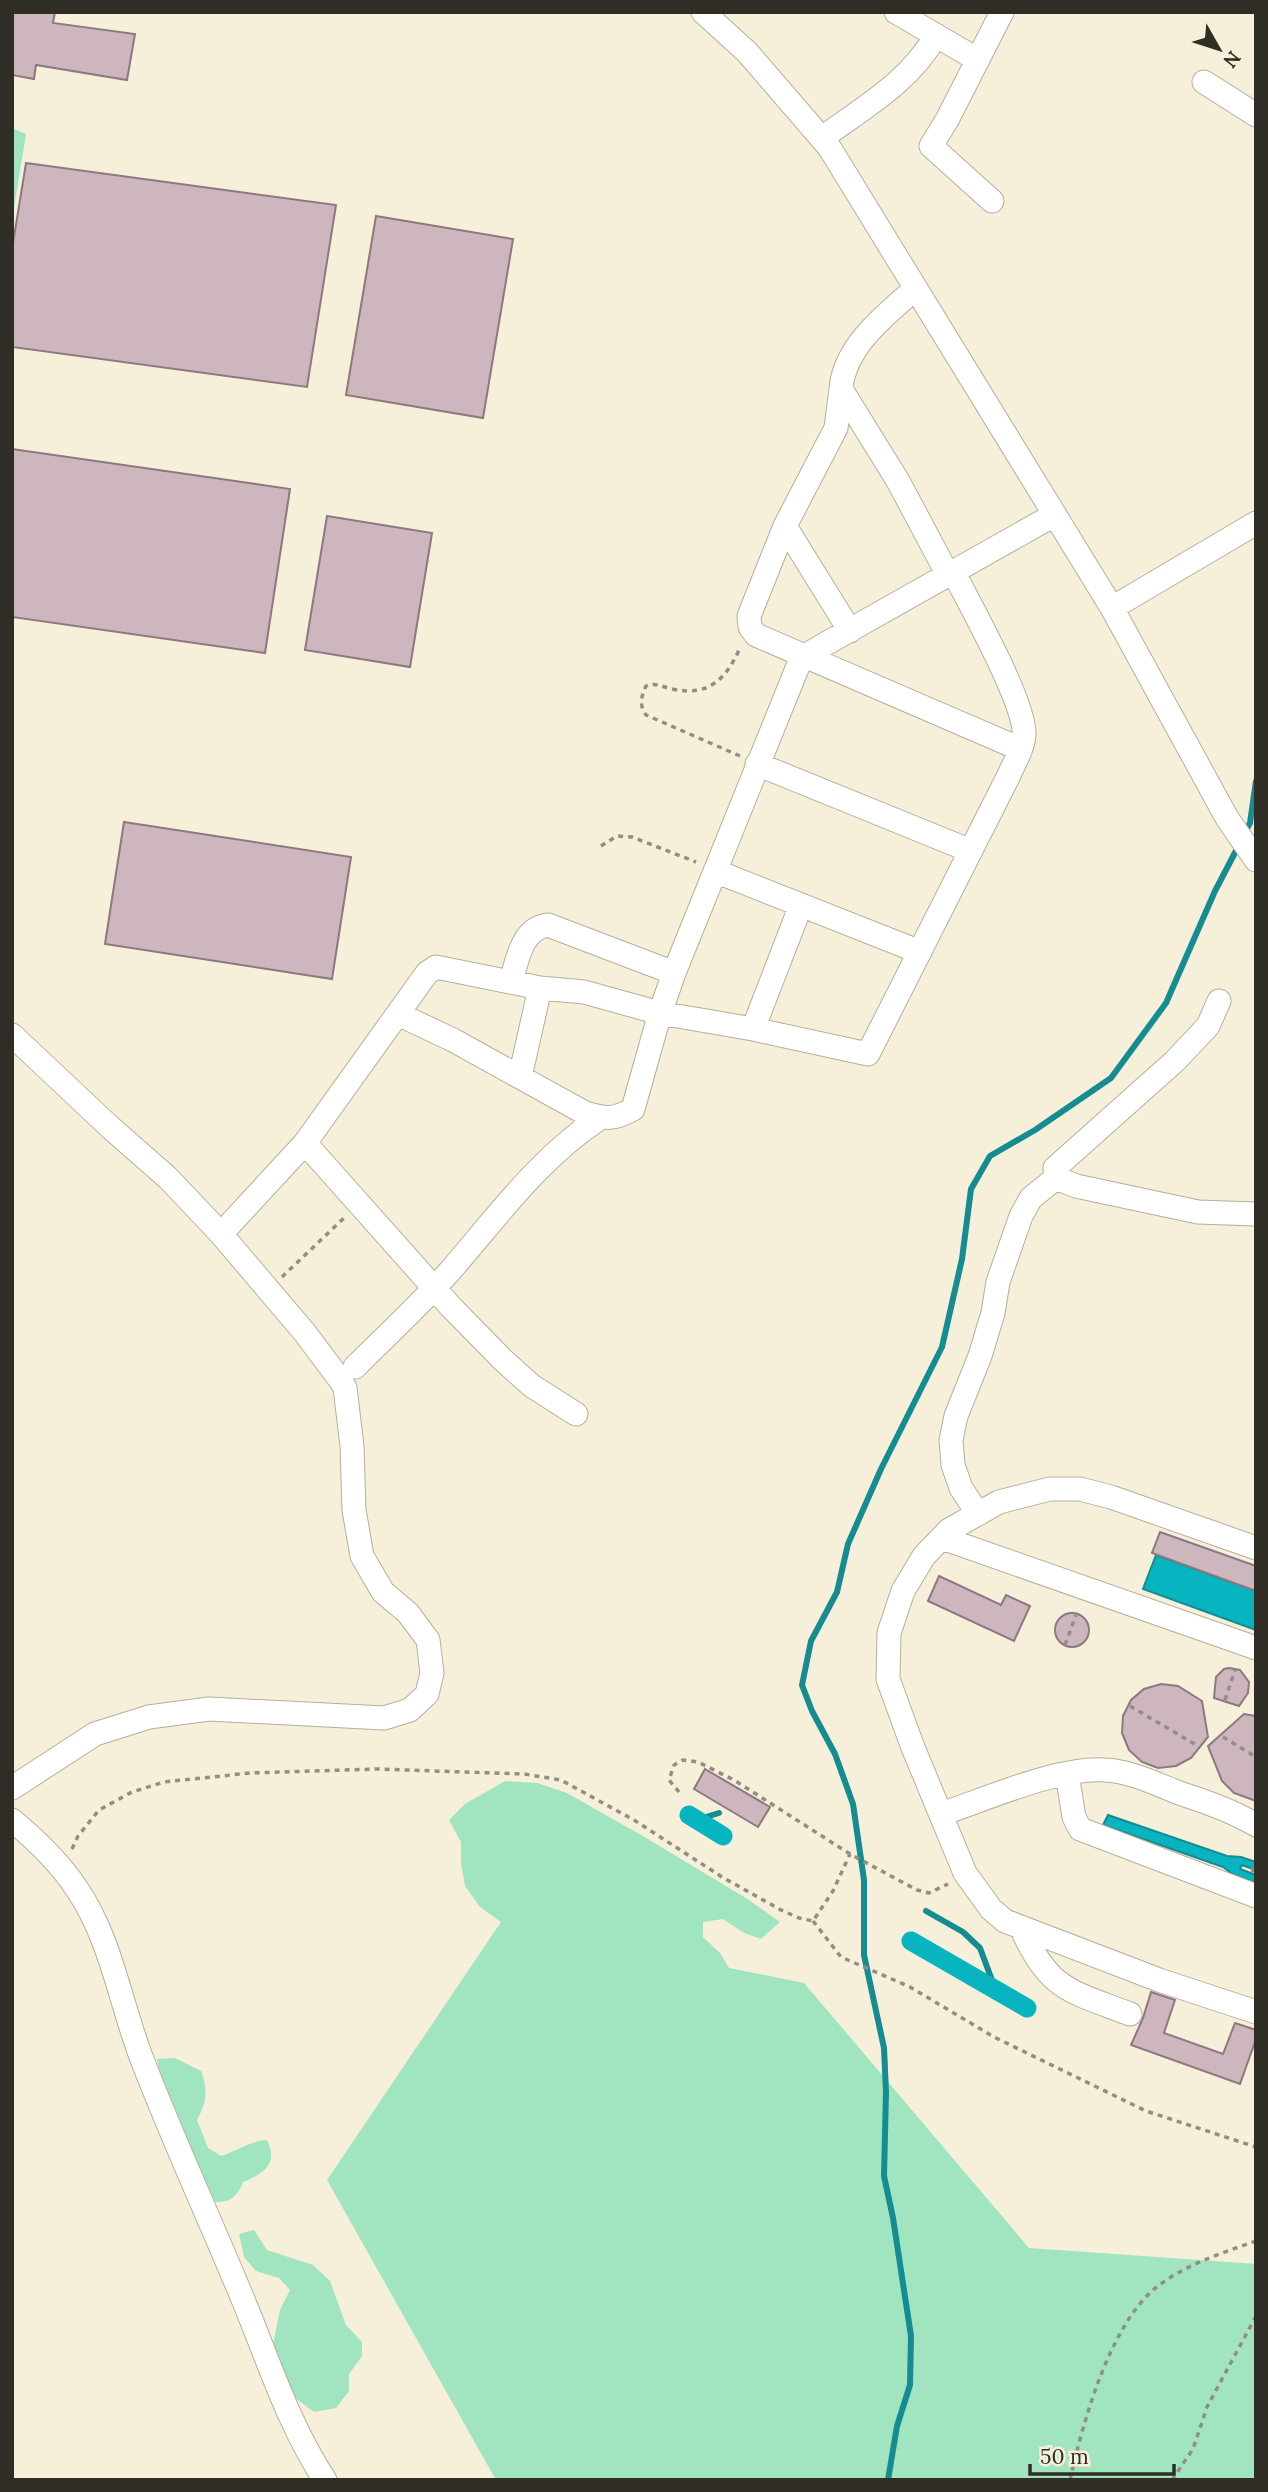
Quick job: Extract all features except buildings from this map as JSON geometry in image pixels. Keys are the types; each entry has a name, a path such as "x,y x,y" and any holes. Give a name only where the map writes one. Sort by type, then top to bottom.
{"street":[{"path":"703,12 747,52 822,138 1112,608 1227,818 1256,860"},
{"path":"896,12 978,60"},
{"path":"992,201 931,146 1002,12"},
{"path":"822,138 906,75 925,55 936,36"},
{"path":"1204,82 1256,116"},
{"path":"915,289 884,315 860,344 842,374 836,428 785,526 749,616 750,627 757,635 1020,749"},
{"path":"221,1234 305,1143 427,973 436,967 540,988 584,992 660,1013 753,1029 868,1054 971,851 1020,749 1024,735 1013,693 951,574 841,389"},
{"path":"398,1014 453,1040 585,1113 600,1118 617,1118 633,1109 674,973 757,764 798,666 805,656 1054,515"},
{"path":"1112,608 1256,523"},
{"path":"785,526 850,631"},
{"path":"757,764 971,851"},
{"path":"715,871 920,952"},
{"path":"753,1029 801,905"},
{"path":"511,982 519,955 530,933 538,926 548,925 674,973"},
{"path":"520,1077 540,988"},
{"path":"1056,1178 1055,1168 1175,1061 1208,1027 1219,1001"},
{"path":"12,1035 168,1178 221,1234 345,1388 352,1446 354,1510 362,1556 383,1592 408,1612 428,1640 432,1673 427,1694 410,1710 384,1718 209,1709 149,1717 95,1734 12,1788"},
{"path":"355,1367 434,1288 524,1184 579,1131 600,1118"},
{"path":"305,1143 434,1288 518,1374 576,1415"},
{"path":"1056,1178 1076,1186 1198,1212 1256,1214"},
{"path":"978,1514 961,1488 953,1465 951,1440 956,1416 980,1356 993,1313 998,1282 1021,1216 1031,1198 1056,1178"},
{"path":"1256,1548 1111,1497 1080,1489 1050,1489 999,1502 949,1531 924,1556 903,1591 889,1633 888,1679 965,1873 991,1909 1005,1921 1159,1980 1256,2012"},
{"path":"942,1538 1256,1648"},
{"path":"941,1814 1078,1771 1107,1770 1213,1804 1256,1825"},
{"path":"1067,1774 1074,1817 1080,1829 1256,1896"},
{"path":"12,1820 61,1868 78,1890 92,1917 143,2064 220,2243 294,2427 325,2480"},
{"path":"1021,1927 1032,1952 1055,1981 1071,1991 1130,2014"}],"path":[{"path":"750,627 727,674 719,680 691,691 671,689 654,683 646,686 640,707 646,715 757,764"},
{"path":"601,846 617,836 632,837 715,871"},
{"path":"268,1290 359,1202"},
{"path":"1065,1645 1076,1615"},
{"path":"1225,1700 1235,1670"},
{"path":"1130,1706 1198,1746"},
{"path":"1223,1737 1256,1757"},
{"path":"679,1791 669,1780 674,1765 683,1760 698,1762 734,1780 850,1854 917,1890 929,1893 965,1873"},
{"path":"61,1868 78,1836 99,1810 132,1792 164,1782 250,1773 377,1769 524,1774 561,1780 634,1820 722,1877 781,1910 814,1921 841,1957 910,1987 993,2037 1146,2111 1256,2147"},
{"path":"814,1921 833,1891 850,1854"},
{"path":"1070,2480 1097,2387 1118,2340 1137,2308 1157,2287 1192,2264 1256,2241"},
{"path":"1172,2480 1193,2449 1207,2407 1256,2316"}],"green space":[{"path":"12,128 26,134 12,220"},
{"path":"505,1781 537,1783 567,1793 749,1900 780,1922 761,1939 744,1933 723,1919 703,1922 703,1937 720,1953 729,1968 804,1983 1029,2248 1256,2264 1256,2480 496,2480 327,2180 501,1922 480,1907 465,1886 461,1842 449,1820 465,1804"},
{"path":"175,2058 201,2071 205,2096 197,2120 208,2148 221,2156 267,2140 271,2156 267,2167 263,2172 243,2182 236,2195 229,2200 215,2202 161,2080 157,2059"},
{"path":"254,2230 267,2250 313,2265 330,2281 346,2325 362,2342 362,2356 349,2374 349,2391 336,2408 314,2412 295,2398 273,2344 280,2310 290,2290 279,2278 256,2271 244,2257 239,2234"}],"water":[{"path":"1156,1555 1256,1591 1256,1630 1143,1589"},
{"path":"1072,1614 1083,1619 1088,1630 1083,1641 1072,1646 1061,1641 1056,1630 1061,1619"},
{"path":"1108,1815 1227,1856 1256,1862 1256,1870 1242,1865 1240,1869 1256,1875 1256,1883 1234,1875 1223,1867 1103,1825"}],"waterway":[{"path":"1244,834 1250,823 1256,781"},
{"path":"888,2480 897,2426 910,2385 911,2336 884,2176 884,2048 864,1955 864,1880 853,1804 835,1754 812,1711 802,1685 811,1641 837,1592 848,1544 881,1469 942,1347 962,1259 971,1189 990,1156 1035,1130 1111,1078 1166,1003 1215,891 1240,843"},
{"path":"696,1820 719,1813"},
{"path":"689,1815 723,1836"},
{"path":"926,1911 963,1932 980,1948 996,1991"},
{"path":"911,1941 1027,2008"}]}
